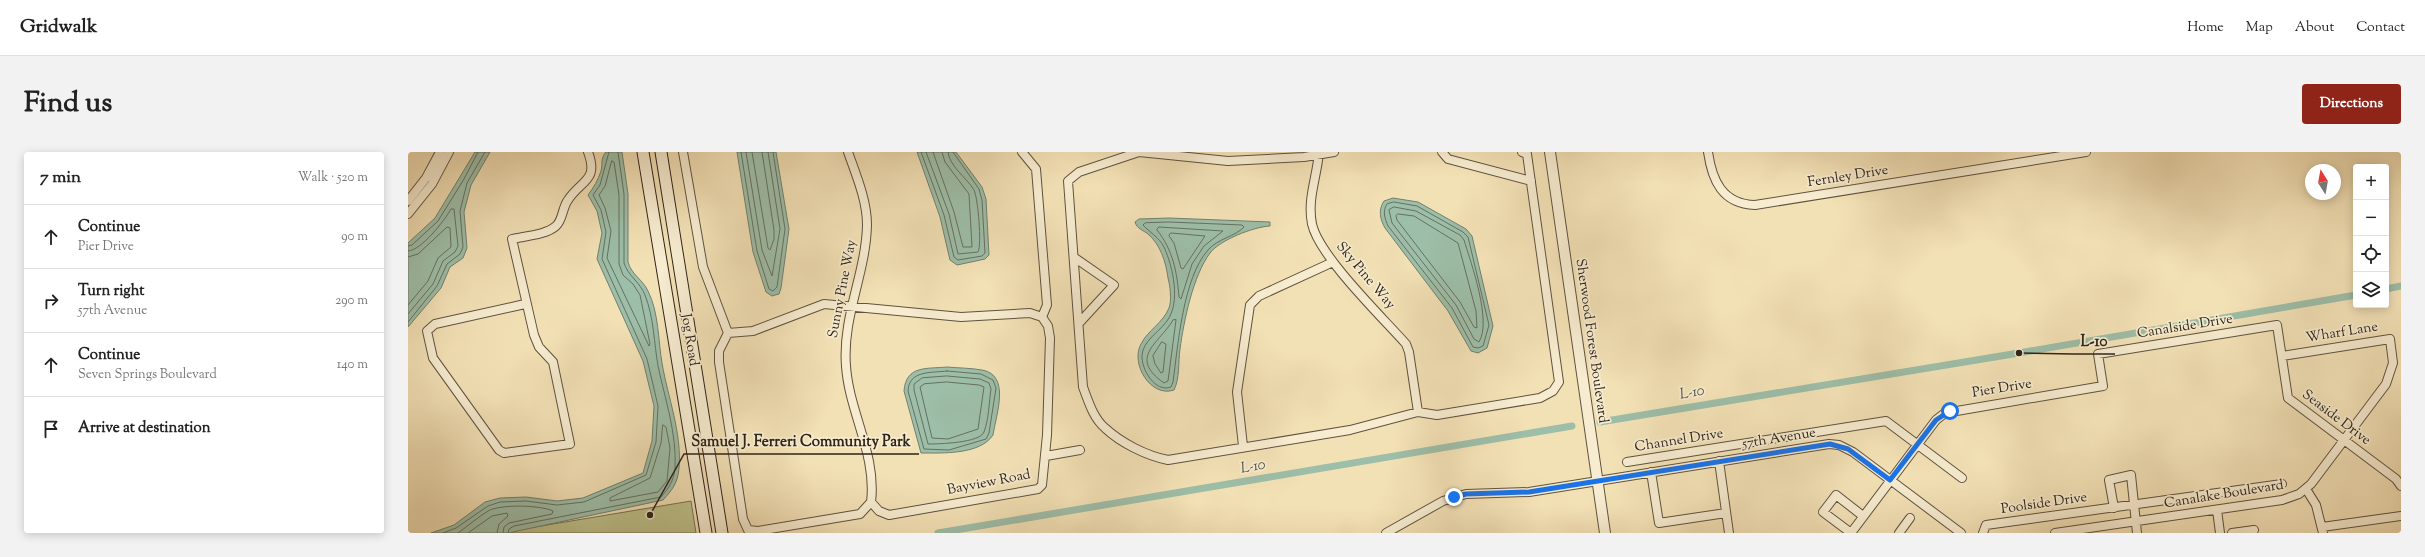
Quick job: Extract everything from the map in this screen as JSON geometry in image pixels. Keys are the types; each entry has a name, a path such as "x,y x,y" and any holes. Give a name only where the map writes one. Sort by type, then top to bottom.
{"main road":[{"name":"Jog Road","path":"643,152 706,533"},
{"name":"Jog Road","path":"660,152 722,533"},
{"path":"691,440 706,437"}],"street":[{"path":"408,201 426,178 440,152"},
{"path":"408,214 432,184 449,152"},
{"path":"525,304 435,324 427,331 433,358 499,450 513,453 570,444 553,362 539,347 525,304 512,239 549,231 557,225 567,201 590,176 593,166 588,152"},
{"path":"683,152 703,267 728,333 719,351 719,362 743,520 748,530 758,531 860,514 871,502"},
{"name":"Sunny Pine Way","path":"848,152 864,200 867,224 864,249 850,306 845,345 846,365 849,391 867,451 872,487 871,502"},
{"path":"728,333 753,331 824,304 961,317 1030,313 1042,317 1047,305 1036,169 1022,152"},
{"path":"1334,152 1319,153 1304,157 1228,161 1139,152 1079,172 1068,181 1080,322 1083,386 1091,407 1104,428 1153,457 1168,460 1243,446 1350,430 1418,412 1438,415 1540,398 1553,391 1559,382 1527,154 1522,152"},
{"path":"1442,152 1448,159 1531,181"},
{"name":"Sherwood Forest Boulevard","path":"1550,152 1605,533"},
{"name":"Fernley Drive","path":"1708,152 1716,183 1726,195 1735,201 1755,204 2086,152"},
{"name":"Sky Pine Way","path":"1319,153 1311,190 1312,224 1319,240 1333,262 1406,344 1409,352 1418,412"},
{"path":"1075,258 1114,285 1080,322"},
{"path":"1243,446 1237,392 1250,305 1259,296 1333,262"},
{"name":"Bayview Road","path":"871,502 879,511 889,515 1038,489 1042,485 1046,456 1050,338 1048,326 1042,317"},
{"name":"Canalside Drive","path":"2103,386 2098,354 2277,325 2282,356"},
{"name":"Wharf Lane","path":"2282,356 2390,339 2393,363 2389,379 2361,418"},
{"name":"Seaside Drive","path":"2282,356 2288,398 2396,479 2401,486"},
{"name":"Pier Drive","path":"1890,480 1936,420 1950,411 2103,386"},
{"name":"Canalake Boulevard","path":"2055,533 2282,500 2306,489 2361,418"},
{"name":"Channel Drive","path":"1627,462 1886,421 1962,478"},
{"name":"57th Avenue","path":"1386,533 1454,497 1466,494 1529,492 1834,444 1848,449 1960,533"},
{"path":"1046,456 1080,450"},
{"path":"1719,461 1729,533"},
{"path":"1651,472 1659,523 1726,513"},
{"path":"2114,508 2109,480 2131,475 2137,533"},
{"path":"1863,516 1836,495 1823,512 1851,533 1890,480"},
{"name":"Poolside Drive","path":"1983,533 1986,525 2282,484"},
{"path":"2306,489 2316,505 2322,530 2401,516"},
{"path":"2217,510 2220,533"},
{"path":"1899,533 1910,518"},
{"path":"2232,533 2254,530"}],"shaded area":[{"path":"691,501 696,533 510,533 523,529"}],"water":[{"path":"475,152 490,152 471,185 464,212 467,248 463,258 450,267 441,288 408,327 408,243 435,218"},
{"path":"606,152 622,152 628,194 628,262 632,270 646,287 652,299 654,308 658,327 662,363 677,429 679,468 676,482 663,500 508,533 431,533 454,525 485,502 500,498 526,497 557,501 583,498 643,473 652,441 654,406 643,361 597,259 602,233 597,211 588,195 599,177 602,159"},
{"path":"737,152 776,152 789,229 781,288 779,294 772,296 766,292 753,252"},
{"path":"917,152 956,152 982,187 986,199 989,255 985,259 957,265 950,260 940,217"},
{"path":"1393,198 1418,202 1466,229 1472,236 1493,326 1487,348 1478,353 1471,351 1448,311 1385,228 1380,211 1384,201"},
{"path":"1169,218 1270,222 1270,226 1237,235 1221,243 1210,253 1199,274 1190,299 1179,354 1176,385 1174,390 1166,391 1158,389 1145,378 1138,361 1138,352 1144,339 1163,318 1170,305 1171,297 1166,266 1156,243 1148,234 1139,228 1135,222 1139,219"},
{"path":"947,367 982,370 991,373 996,379 1000,397 993,435 987,442 960,452 921,453 904,391 906,383 913,373 919,370"}],"waterway":[{"name":"L-10","path":"2389,288 2401,286"},
{"name":"L-10","path":"1600,422 2019,353 2353,296"},
{"name":"L-10","path":"938,533 1572,426"}],"place":[{"name":"L-10","path":"2019,353"},
{"name":"Samuel J. Ferreri Community Park","path":"650,515"}],"route":[{"path":"1454,497 1466,494 1529,492 1824,444 1839,445 1848,449 1890,480 1936,420 1940,416 1950,411"}]}
